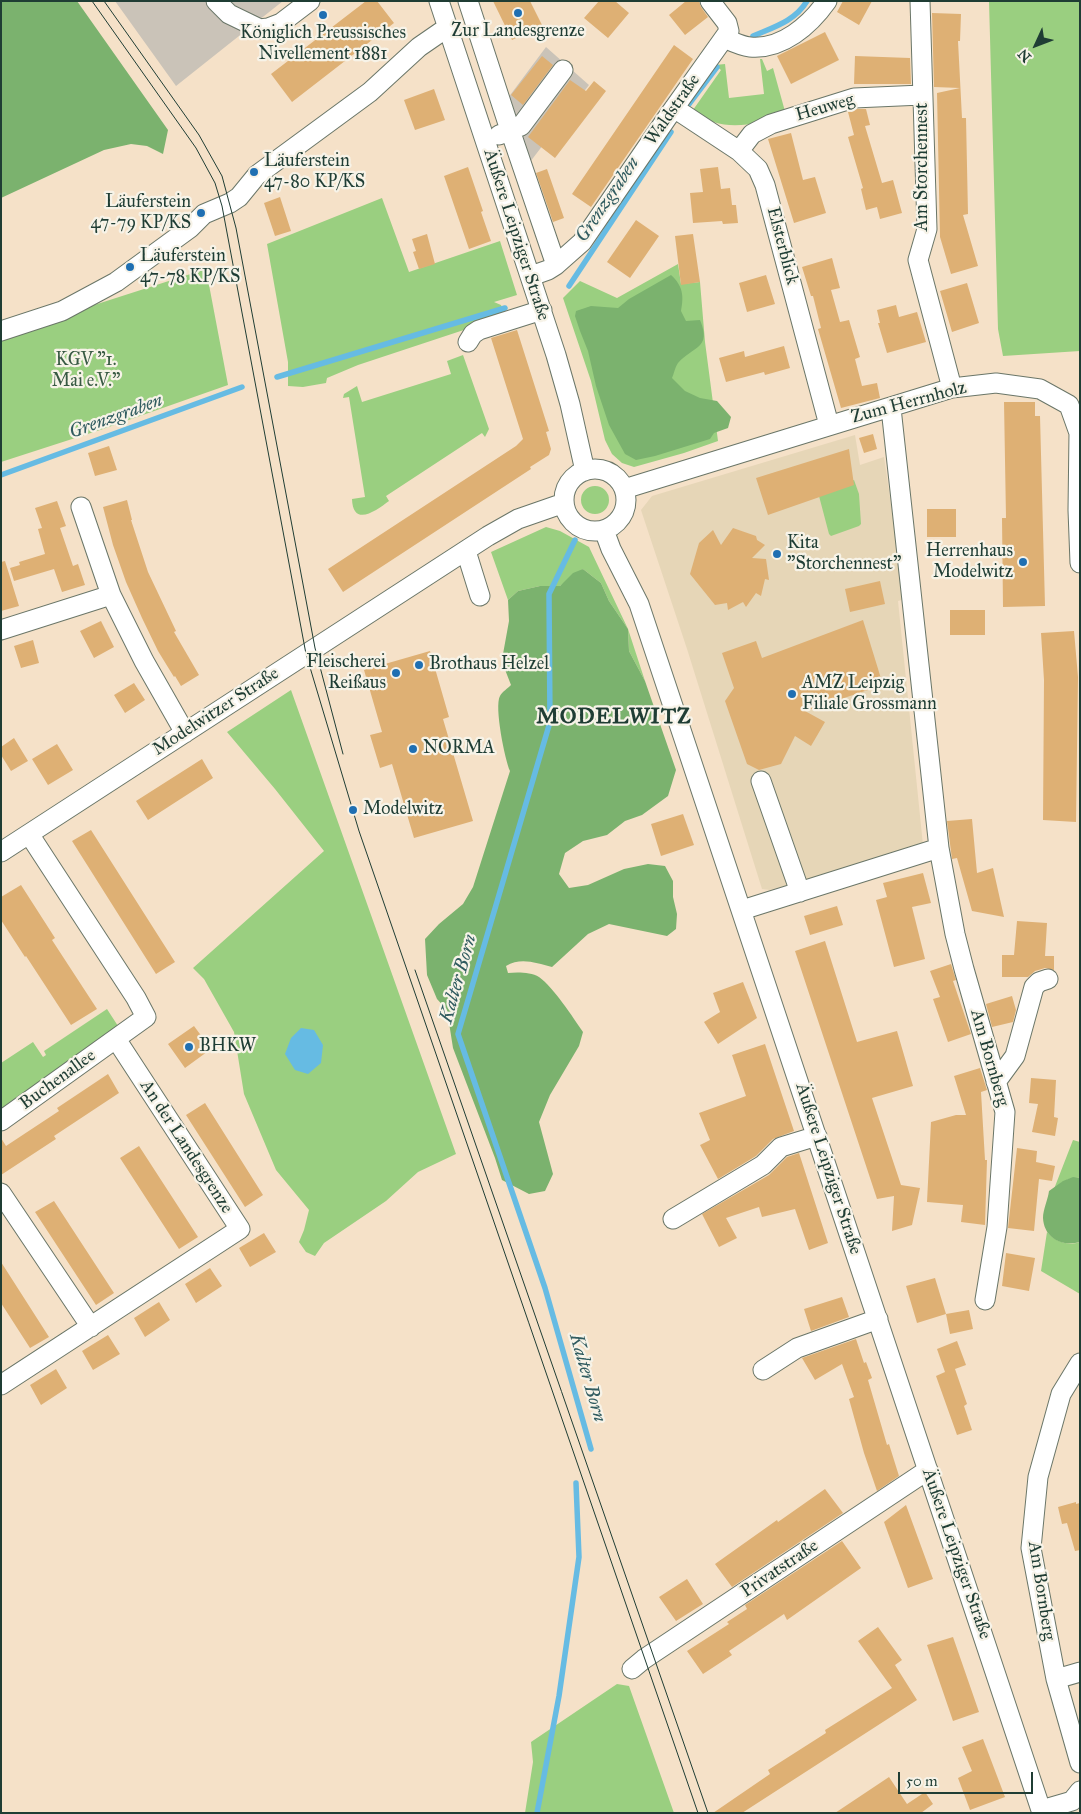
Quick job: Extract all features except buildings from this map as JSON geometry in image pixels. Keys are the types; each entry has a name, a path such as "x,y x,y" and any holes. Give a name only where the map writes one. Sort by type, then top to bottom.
{"street":[{"path":"216,1 229,14 260,29 281,23 310,1"},
{"name":"Äußere Leipziger Straße","path":"439,1 542,310 570,404 585,470"},
{"path":"468,1 556,265"},
{"path":"710,1 726,23 729,31 724,38 740,45 751,47 774,44 796,32 811,21 827,1"},
{"name":"Am Storchennest","path":"920,1 927,228 918,260 952,388"},
{"path":"1,332 62,311 116,282 190,228 204,214 239,197 257,175 370,92 419,46 448,27"},
{"name":"Waldstraße","path":"531,276 556,265 582,242 724,38"},
{"path":"485,140 521,126 563,70"},
{"name":"Heuweg","path":"739,150 752,134 771,124 854,98 922,95"},
{"name":"Elsterblick","path":"674,108 739,150 758,169 765,185 829,425"},
{"path":"468,342 473,334 479,330 542,310"},
{"name":"Zum Herrnholz","path":"624,488 952,388 996,383 1040,389 1070,405 1079,433 1078,510 1080,563"},
{"name":"Am Bornberg","path":"891,408 940,848 955,934 1005,1112 997,1227 985,1300"},
{"path":"585,470 604,470 619,480 624,488 625,508 617,522 604,530 596,531 578,526 566,512 564,503 565,493 569,483 585,470"},
{"name":"Modelwitzer Straße","path":"1,852 510,522 564,503"},
{"path":"81,507 111,595 144,661 185,733"},
{"name":"Äußere Leipziger Straße","path":"604,530 639,604 928,1470 1037,1810"},
{"path":"466,551 480,596"},
{"path":"1,630 111,595"},
{"path":"761,781 800,892"},
{"path":"29,834 136,998 146,1017 116,1038"},
{"path":"742,910 940,848"},
{"path":"996,1082 1015,1056 1034,987 1039,982 1048,979"},
{"name":"Buchenallee","path":"1,1121 116,1038"},
{"name":"An der Landesgrenze","path":"1,1385 240,1230 116,1038"},
{"path":"673,1219 763,1165 781,1147 817,1136"},
{"path":"1,1194 91,1327"},
{"path":"763,1370 798,1348 878,1319"},
{"name":"Am Bornberg","path":"1080,1363 1061,1394 1038,1477 1030,1548 1056,1679 1080,1763"},
{"name":"Privatstraße","path":"632,1669 644,1659 928,1470"},
{"path":"1056,1679 1080,1672"},
{"path":"1037,1810 1077,1798"}],"shaded area":[{"path":"115,1 283,1 176,86"},
{"path":"546,47 589,85 530,162 508,98"},
{"path":"855,435 860,465 884,457 905,599 898,601 923,845 770,890 762,889 688,652 641,510 652,496"}],"green space":[{"path":"1,1 77,1 168,130 163,154 147,146 131,144 104,150 1,198"},
{"path":"989,1 1080,1 1080,351 1003,356 998,329"},
{"path":"760,59 762,59 767,71 773,68 786,115 749,124 726,125 704,118 693,110 721,70 715,65 725,64 729,98 764,94"},
{"path":"382,198 409,272 500,241 517,295 494,302 501,305 504,312 500,318 358,365 327,378 326,383 303,387 288,386 288,362 267,244"},
{"path":"678,264 681,284 700,282 705,342 718,441 634,467 622,463 612,454 605,440 591,381 563,298 580,281 617,298"},
{"name":"KGV \"1. Mai e.V.\"","path":"206,269 228,385 103,429 1,462 1,335"},
{"path":"671,275 678,283 682,292 681,311 686,321 700,320 704,337 699,346 678,363 672,378 685,391 700,398 717,401 731,417 728,428 714,433 710,439 636,460 625,454 609,425 596,386 588,351 575,316 576,311 591,306 618,308 629,299"},
{"path":"463,355 489,429 485,437 482,433 386,496 389,501 378,509 361,515 357,513 353,508 352,499 365,497 349,397 343,398 344,394 357,386 362,402 451,374 447,361"},
{"path":"854,480 859,494 861,524 831,536 819,496 821,492"},
{"path":"595,486 605,490 609,500 605,510 595,514 585,510 581,500 585,490"},
{"path":"546,527 560,531 589,547 628,629 609,601 601,583 583,569 560,586 540,586 518,591 508,600 491,552"},
{"path":"583,569 601,583 609,601 628,629 629,651 645,681 676,770 668,796 642,815 625,821 607,835 583,841 565,853 559,874 569,888 588,885 624,869 648,864 665,866 673,881 673,897 677,914 676,929 667,936 609,924 588,934 552,967 523,961 506,966 508,973 532,974 545,982 563,1003 583,1032 579,1046 550,1095 539,1122 553,1174 545,1191 529,1194 502,1180 453,1048 447,1010 437,999 427,975 425,939 439,924 463,904 473,887 510,771 503,745 498,710 500,696 511,685 504,667 503,654 509,621 508,600 518,591 540,586 560,586 573,573"},
{"path":"628,629 645,681 629,651"},
{"path":"291,690 456,1154 418,1172 386,1201 324,1243 315,1256 306,1252 299,1242 309,1210 276,1170 244,1094 234,1032 204,979 193,968 324,851 227,732"},
{"path":"107,1009 118,1026 1,1110 1,1063 33,1042 43,1057 46,1055 44,1051"},
{"path":"1073,1140 1080,1142 1080,1178 1066,1180 1054,1189"},
{"path":"1073,1177 1080,1178 1080,1242 1067,1243 1050,1236 1044,1225 1043,1215 1049,1191 1063,1181"},
{"path":"1047,1232 1062,1242 1071,1244 1080,1242 1080,1294 1041,1271"},
{"path":"617,1684 629,1686 674,1813 525,1813 533,1762 531,1742"}],"water":[{"path":"301,1028 314,1030 323,1045 321,1063 308,1074 295,1070 285,1054 291,1038"}],"waterway":[{"name":"Grenzgraben","path":"753,36 790,18 807,1"},
{"name":"Grenzgraben","path":"689,104 717,67"},
{"name":"Grenzgraben","path":"569,286 671,132"},
{"name":"Grenzgraben","path":"277,377 505,308"},
{"name":"Grenzgraben","path":"1,475 242,387"},
{"name":"Kalter Born","path":"575,540 549,594 550,722 458,1034 545,1288 591,1449"},
{"name":"Kalter Born","path":"537,1813 559,1696 579,1557 576,1483"}],"tram line":[{"path":"92,1 196,148 215,183 222,206 306,654 359,831 698,1813"},
{"path":"104,1 199,135 222,176 236,228 315,648 343,754"},
{"path":"415,970 708,1813"}],"place":[{"name":"Zur Landesgrenze","path":"518,13"},
{"name":"Königlich Preussisches Nivellement 1881","path":"323,15"},
{"name":"Läuferstein 47-80 KP/KS","path":"254,172"},
{"name":"Läuferstein 47-79 KP/KS","path":"201,213"},
{"name":"Läuferstein 47-78 KP/KS","path":"130,267"},
{"name":"Kita \"Storchennest\"","path":"777,554"},
{"name":"Herrenhaus Modelwitz","path":"1023,562"},
{"name":"Brothaus Helzel","path":"419,665"},
{"name":"Fleischerei Reißaus","path":"396,673"},
{"name":"AMZ Leipzig Filiale Grossmann","path":"792,694"},
{"name":"NORMA","path":"413,749"},
{"name":"Modelwitz","path":"353,810"},
{"name":"BHKW","path":"189,1047"}],"district":[{"name":"MODELWITZ","path":"614,718"}]}
